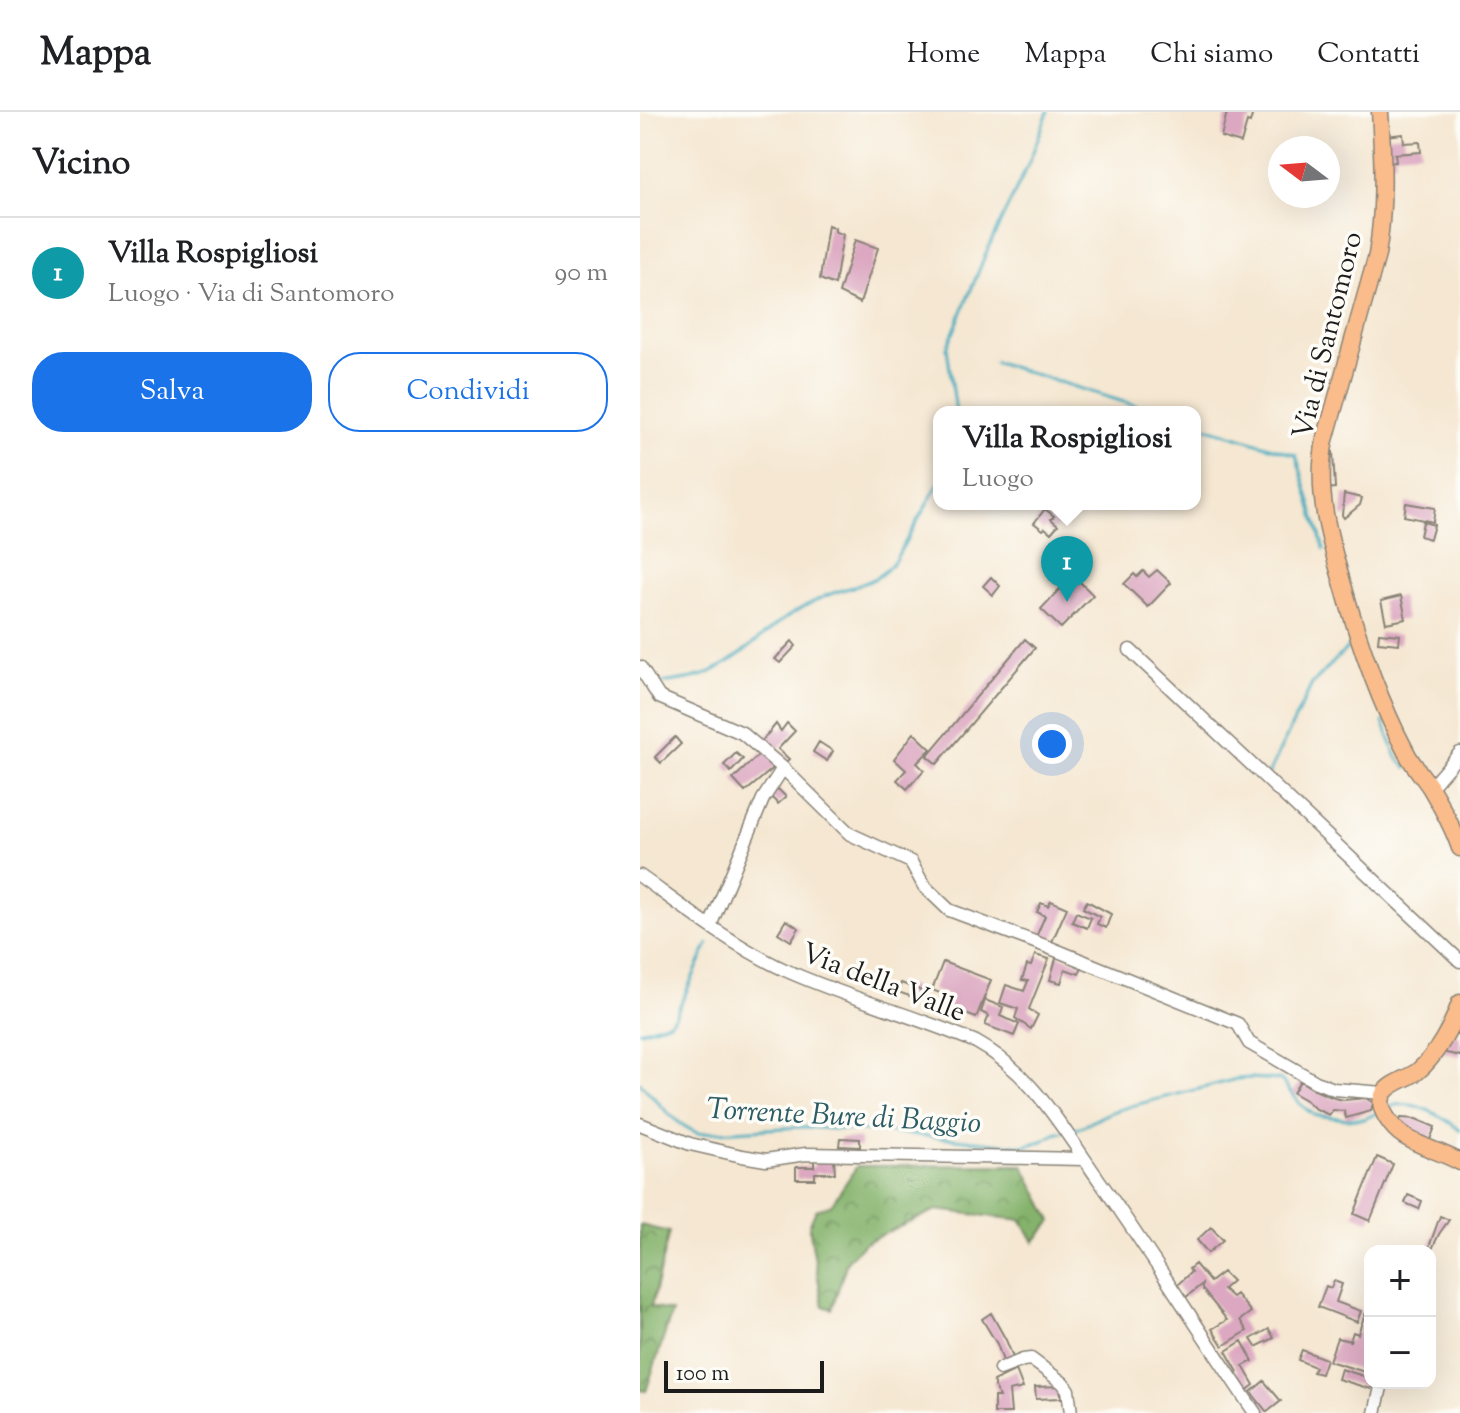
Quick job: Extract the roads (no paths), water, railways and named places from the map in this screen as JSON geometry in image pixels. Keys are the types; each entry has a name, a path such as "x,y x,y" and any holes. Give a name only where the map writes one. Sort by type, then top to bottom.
{"main road":[{"name":"Via di Santomoro","path":"1380,112 1384,180 1381,231 1325,440 1322,487 1335,558 1363,654 1386,715 1430,788 1460,848"},
{"path":"1460,1003 1455,1018 1425,1064 1415,1074 1388,1088 1384,1106 1405,1136 1460,1162"}],"street":[{"path":"1130,650 1460,961"},
{"path":"640,667 659,697 742,733 783,768 850,834 911,862 924,886 949,910 1238,1024 1249,1043 1316,1082 1384,1106"},
{"path":"1430,788 1460,753"},
{"path":"710,926 763,799 783,768"},
{"name":"Via della Valle","path":"640,876 710,926 784,969 961,1036 989,1049 1017,1070 1044,1101 1144,1244 1255,1413"},
{"path":"640,1124 690,1144 766,1160 806,1154 1084,1159"},
{"path":"1000,1369 1031,1359 1063,1383 1068,1390 1071,1413"},
{"path":"1375,1413 1381,1389"}],"waterway":[{"path":"955,406 947,348 989,246 1028,165 1048,112"},
{"path":"995,362 1137,406"},
{"path":"1201,426 1296,455 1324,549"},
{"path":"655,684 704,675 733,659 802,608 878,576 895,560 933,494"},
{"path":"1269,773 1312,684 1352,643"},
{"path":"1383,722 1397,758 1407,768"},
{"path":"640,1031 670,1022 675,1016 708,944"},
{"name":"Torrente Bure di Baggio","path":"1070,1131 1130,1106 1236,1079 1251,1078 1281,1080 1300,1104 1314,1115 1364,1119 1377,1113"},
{"name":"Torrente Bure di Baggio","path":"640,1083 673,1118 698,1133 802,1127 1024,1146 1062,1132"},
{"name":"Torrente Bure di Baggio","path":"1387,1108 1416,1106 1460,1130"}],"place":[{"name":"Villa Rospigliosi","path":"1067,602"}]}
